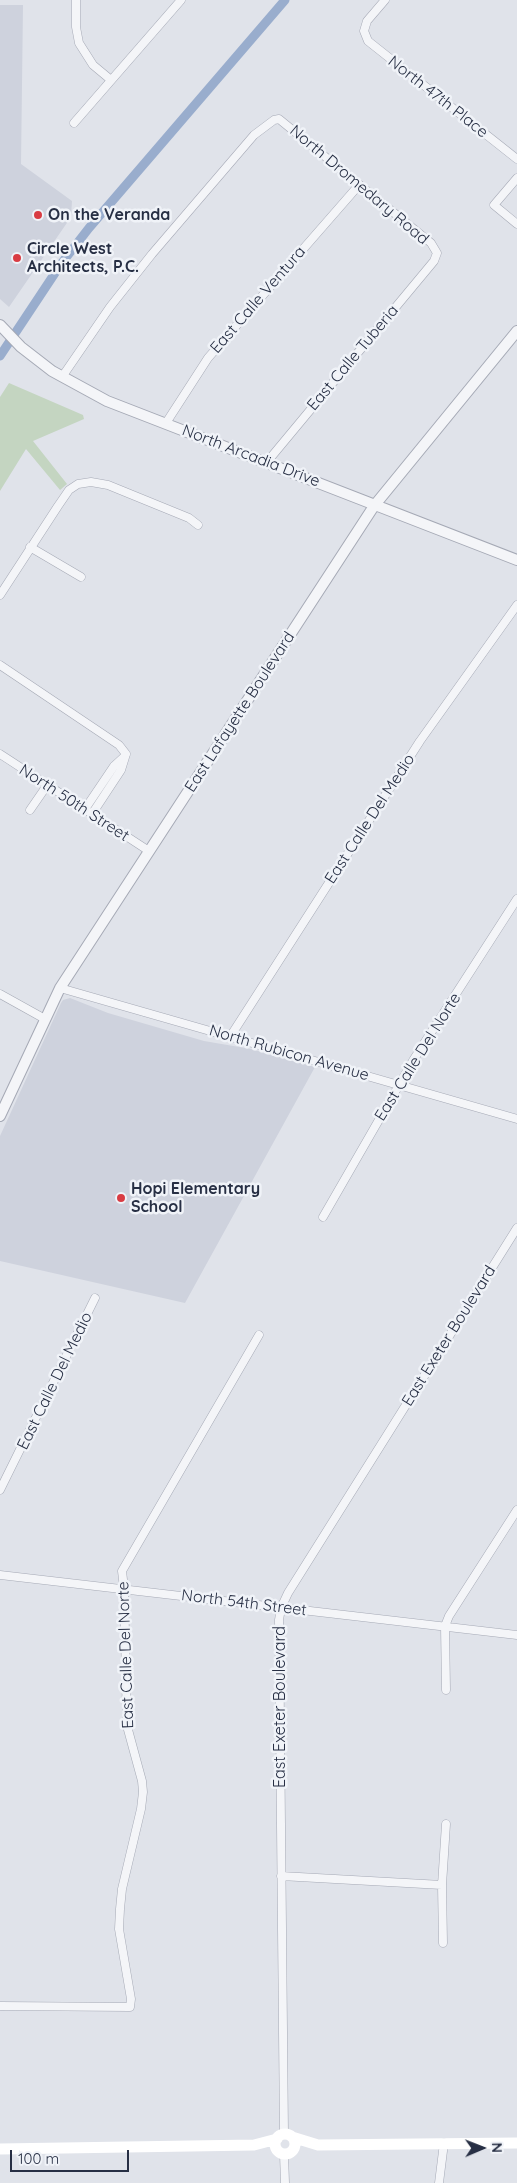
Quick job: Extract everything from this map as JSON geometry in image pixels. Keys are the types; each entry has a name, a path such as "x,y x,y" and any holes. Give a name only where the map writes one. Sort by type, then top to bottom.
{"main road":[{"path":"284,2137 275,2145 284,2152"},
{"path":"284,2137 295,2143 284,2152"},
{"path":"0,2149 254,2145 284,2137 318,2144 517,2142"},
{"path":"254,2145 284,2152 318,2144"}],"street":[{"path":"76,0 76,28 79,43 86,56 111,80"},
{"path":"74,123 181,0"},
{"name":"North 47th Place","path":"385,0 367,22 364,31 368,41 517,159"},
{"name":"North Dromedary Road","path":"62,377 110,308 152,254 254,135 274,120 279,119 431,243 437,253"},
{"path":"517,178 494,205 517,224"},
{"name":"East Calle Ventura","path":"166,423 208,358 359,185"},
{"name":"East Calle Tuberia","path":"267,462 434,261 437,253"},
{"name":"North Arcadia Drive","path":"2,327 18,344 62,377 107,401 517,560"},
{"name":"East Lafayette Boulevard","path":"0,1116 60,988 374,506 517,331"},
{"path":"0,595 30,547 70,490 78,484 91,482 108,485 189,518 198,525"},
{"path":"30,547 81,577"},
{"name":"East Calle Del Medio","path":"230,1037 420,741 517,605"},
{"path":"0,665 88,722 119,745 126,754"},
{"name":"North 50th Street","path":"0,754 149,851"},
{"path":"85,809 114,766 126,754"},
{"path":"92,814 121,770 126,754"},
{"path":"30,810 48,784"},
{"path":"102,784 109,788"},
{"name":"East Calle Del Norte","path":"323,1217 399,1084 517,899"},
{"name":"North Rubicon Avenue","path":"60,988 517,1119"},
{"path":"0,994 45,1019"},
{"name":"East Exeter Boulevard","path":"284,2137 279,1620 281,1608 288,1593 517,1228"},
{"name":"East Calle Del Medio","path":"0,1490 95,1298"},
{"name":"East Calle Del Norte","path":"0,2006 130,2007 131,1999 119,1930 120,1909 122,1889 141,1809 143,1792 142,1781 127,1726 122,1571 259,1334"},
{"path":"446,1690 445,1626 449,1616 517,1510"},
{"name":"North 54th Street","path":"0,1575 517,1634"},
{"path":"443,1943 442,1884 446,1824"},
{"path":"281,1876 442,1884"},
{"path":"439,2183 444,2143"},
{"path":"284,2152 285,2183"}],"shaded area":[{"path":"0,5 23,5 21,164 72,201 71,217 9,307 0,299"},
{"name":"Hopi Elementary School","path":"70,998 108,1013 204,1041 251,1049 315,1067 185,1303 0,1261 0,1136 61,1003 63,1000"}],"green space":[{"path":"9,383 83,415 84,419 33,441 67,484 60,490 26,449 0,491 0,397"}],"waterway":[{"path":"0,356 61,264 89,228 285,0"}],"place":[{"name":"On the Veranda","path":"38,215"},
{"name":"Circle West Architects, P.C.","path":"17,258"},
{"name":"Hopi Elementary School","path":"121,1198"}]}
